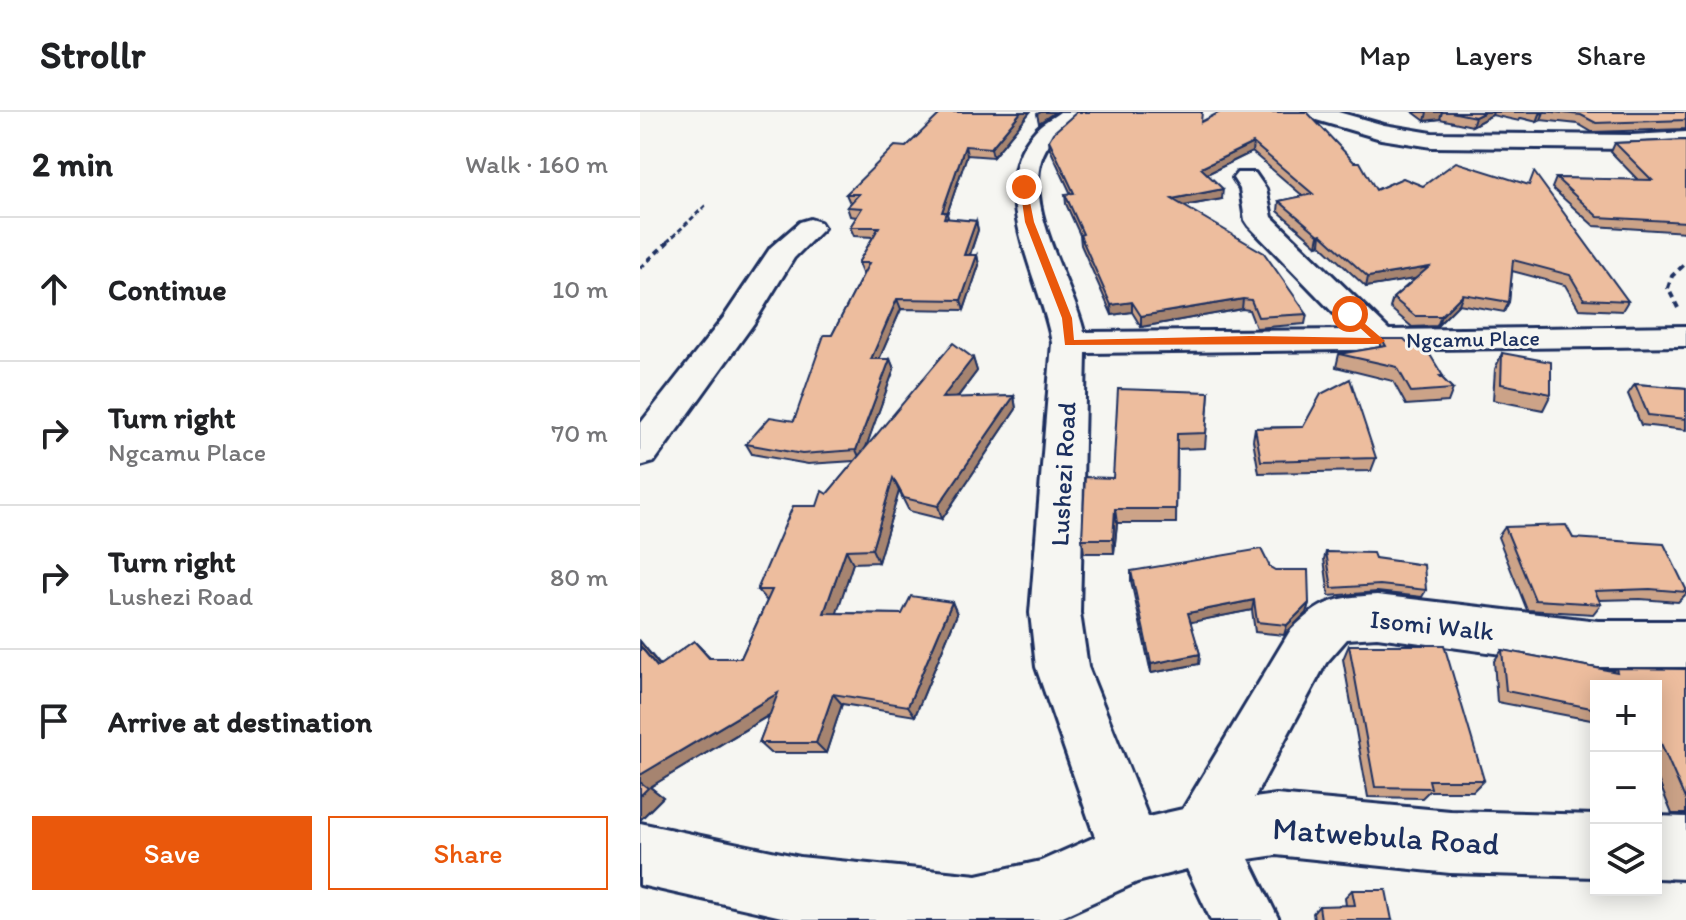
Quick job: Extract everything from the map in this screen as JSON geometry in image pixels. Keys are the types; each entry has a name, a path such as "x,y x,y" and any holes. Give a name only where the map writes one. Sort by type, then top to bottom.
{"street":[{"name":"Lushezi Road","path":"1074,112 1040,136 1027,159 1024,187 1030,222 1067,318 1069,343 1057,627 1062,667 1131,852"},
{"path":"1314,112 1381,132 1432,140 1632,142 1686,139"},
{"path":"1246,178 1253,189 1259,220 1323,280 1350,314 1380,341"},
{"path":"640,452 737,323 782,253 810,228"},
{"name":"Ngcamu Place","path":"1069,343 1250,339 1380,341 1685,326"},
{"name":"Isomi Walk","path":"1202,835 1308,647 1331,623 1377,616 1598,644 1686,644"},
{"name":"Matwebula Road","path":"640,854 800,889 977,907 1044,892 1131,852 1202,835 1276,825 1450,842 1590,846"},
{"path":"1202,835 1246,920"},
{"path":"1662,847 1686,848"}],"path":[{"path":"640,268 706,205"},
{"path":"1685,326 1668,288 1672,276 1686,263"}],"building":[{"path":"942,112 1021,112 991,148 965,146 942,212 946,212 944,218 976,221 964,255 977,255 961,300 897,299 871,359 890,359 856,450 802,454 746,444 770,417 794,421 824,335 832,335 869,263 858,263 879,227 850,227 862,208 847,207 859,194 846,194 895,146 906,147"},
{"path":"1077,112 1202,112 1201,122 1220,112 1307,112 1354,162 1360,162 1376,190 1403,178 1423,186 1456,162 1529,185 1534,172 1628,301 1584,299 1570,275 1513,260 1509,302 1463,294 1441,316 1415,316 1393,298 1429,267 1368,277 1279,201 1313,194 1253,143 1201,168 1223,189 1172,199 1264,253 1307,314 1258,317 1251,300 1243,299 1141,316 1132,302 1111,305 1065,194 1074,193 1049,140"},
{"path":"1451,112 1485,112 1475,117"},
{"path":"1553,112 1686,112 1686,120 1596,123 1581,115"},
{"path":"1686,140 1686,222 1598,217 1556,178 1652,180 1615,143"},
{"path":"1382,339 1421,340 1443,376 1440,376 1453,389 1411,392 1397,367 1339,354 1386,346"},
{"path":"953,343 973,358 942,398 1014,396 938,506 904,498 893,478 872,549 846,550 824,613 902,614 911,596 952,602 908,706 833,694 816,743 759,743 778,693 640,775 640,646 657,667 694,641 709,658 741,658 772,590 757,590 793,506 817,506 822,491 827,494"},
{"path":"1502,353 1551,362 1551,394 1501,384"},
{"path":"1350,379 1376,458 1261,461 1255,428 1303,427 1321,394"},
{"path":"1635,384 1686,388 1686,419 1648,415"},
{"path":"1118,389 1209,392 1206,433 1177,434 1176,509 1115,509 1113,539 1082,539 1085,477 1113,478"},
{"path":"1566,525 1573,538 1664,544 1686,592 1650,589 1595,591 1601,604 1535,600 1505,527"},
{"path":"1261,549 1270,567 1275,570 1308,570 1309,603 1287,625 1257,622 1254,600 1188,613 1200,654 1151,664 1131,571"},
{"path":"1326,552 1373,553 1375,558 1424,565 1426,590 1380,585 1332,588"},
{"path":"1349,645 1444,645 1484,780 1429,780 1431,788 1375,787"},
{"path":"1502,650 1617,672 1616,668 1686,669 1686,801 1662,746 1662,680 1590,680 1590,708 1506,691"},
{"path":"640,782 648,788 640,796"},
{"path":"1352,890 1386,890 1392,920 1321,920 1319,906 1355,905"}],"route":[{"path":"1024,187 1030,222 1067,318 1069,343 1250,339 1380,341 1350,314"}]}
